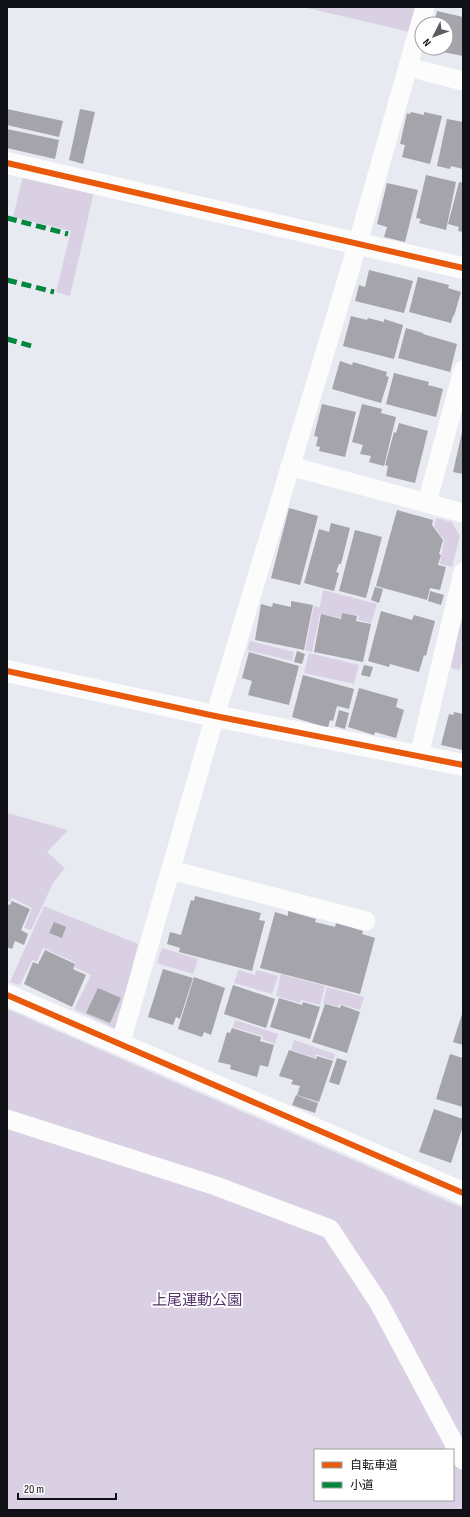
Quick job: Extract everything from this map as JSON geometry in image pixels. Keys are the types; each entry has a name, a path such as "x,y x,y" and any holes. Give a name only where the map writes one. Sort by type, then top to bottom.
{"street":[{"path":"7,163 463,268"},
{"path":"7,671 215,716 463,765"},
{"path":"7,995 463,1192"}],"lane":[{"path":"120,1045 215,716 357,244 425,7"},
{"path":"408,67 463,81"},
{"path":"427,503 463,370"},
{"path":"290,466 463,513"},
{"path":"418,756 463,572"},
{"path":"171,870 366,921"},
{"path":"7,1119 216,1186 330,1229 379,1302 463,1460"}],"green space":[{"path":"303,7 418,7 410,32"},
{"path":"23,176 94,192 70,296 56,292 71,231 13,217"},
{"path":"436,518 452,522 460,536 452,567 440,564 444,540 434,526"},
{"path":"323,590 377,604 371,623 358,620 359,616 342,613 341,618 320,614 312,652 305,650 314,606 320,607"},
{"path":"461,619 463,619 463,658 460,670 451,668"},
{"path":"250,641 294,652 292,661 247,650"},
{"path":"309,653 359,665 354,684 304,673"},
{"path":"7,813 68,830 47,852 65,868 53,883 31,930 24,928 32,908 12,898 10,902 7,901"},
{"path":"44,906 138,944 116,1029 74,1009 91,975 74,967 76,963 43,948 37,962 32,960 20,985 10,982"},
{"path":"162,948 198,959 193,974 157,963"},
{"path":"238,970 255,975 257,970 278,976 272,994 234,983"},
{"path":"281,974 325,986 320,1005 301,1000 300,1003 276,996"},
{"path":"327,987 364,997 360,1010 340,1004 338,1007 323,1003"},
{"name":"上尾運動公園","path":"7,1009 463,1208 463,1510 7,1510"},
{"path":"235,1020 278,1034 275,1044 262,1039 263,1036 233,1027"},
{"path":"294,1040 335,1054 333,1060 316,1054 315,1058 291,1050"}],"building":[{"path":"437,11 463,17 463,56 454,54 454,16 436,16"},
{"path":"7,109 63,121 59,137 7,125"},
{"path":"80,109 95,112 83,164 69,160"},
{"path":"411,112 424,115 424,112 442,116 430,164 402,157 405,145 400,144 407,113 410,114"},
{"path":"447,119 463,122 463,169 451,166 450,169 437,166"},
{"path":"7,129 59,140 55,159 7,148"},
{"path":"426,175 456,182 446,230 419,223 421,219 416,218"},
{"path":"459,182 463,183 463,232 458,231 459,227 448,224"},
{"path":"387,183 418,190 405,242 384,237 387,227 377,224"},
{"path":"369,270 413,281 404,313 355,301 359,285 365,287"},
{"path":"418,277 449,285 448,288 461,292 451,323 409,312"},
{"path":"351,316 384,322 384,319 403,325 394,359 343,346"},
{"path":"406,328 457,344 450,372 398,358"},
{"path":"340,361 352,365 353,362 387,372 386,376 389,377 381,403 332,389"},
{"path":"394,373 429,382 428,385 443,389 436,417 386,404"},
{"path":"322,404 356,412 345,457 319,451 320,447 316,446 318,437 314,436"},
{"path":"362,404 382,409 381,413 396,417 384,466 369,462 371,456 360,454 363,445 352,442"},
{"path":"399,423 428,431 415,483 386,476 388,466 385,465 394,432 396,433"},
{"path":"463,432 463,474 453,472"},
{"path":"289,508 318,516 300,585 271,578"},
{"path":"397,510 433,520 432,525 443,540 438,565 446,567 440,590 430,588 427,600 376,586"},
{"path":"331,523 350,528 341,564 339,564 336,572 339,573 334,591 304,583 319,529 329,532"},
{"path":"355,530 382,537 366,598 339,591"},
{"path":"375,587 383,589 379,603 371,600"},
{"path":"430,591 444,595 441,605 428,601"},
{"path":"291,601 313,605 304,650 255,640 261,604 272,607 273,603 291,607"},
{"path":"381,611 412,620 414,615 435,621 426,656 424,655 419,672 390,664 389,667 368,661"},
{"path":"342,613 357,616 356,621 371,624 363,662 314,652 321,614 341,619"},
{"path":"297,651 305,654 302,664 294,662"},
{"path":"249,652 299,666 289,705 248,695 252,681 242,678"},
{"path":"364,665 373,667 370,677 361,675"},
{"path":"303,675 354,689 349,709 337,706 333,721 330,720 328,728 292,717"},
{"path":"359,688 398,699 396,707 404,710 396,738 375,732 374,735 348,727"},
{"path":"339,710 349,713 345,729 335,726"},
{"path":"454,712 463,714 463,750 441,745 449,714 453,715"},
{"path":"195,896 261,913 259,920 265,921 252,971 179,952 180,948 167,944 170,932 181,935 191,900 194,901"},
{"path":"12,901 30,909 21,930 28,934 24,945 15,941 12,949 7,947 7,904 10,905"},
{"path":"288,911 316,919 315,922 335,927 336,923 363,931 362,934 375,938 360,994 260,968 275,912 288,916"},
{"path":"54,922 66,927 62,938 49,933"},
{"path":"45,950 75,964 73,969 86,975 72,1007 24,984 33,962 38,964"},
{"path":"163,969 193,978 180,1019 176,1017 173,1025 148,1017"},
{"path":"194,977 225,988 211,1035 204,1032 202,1037 178,1029"},
{"path":"233,985 275,999 266,1028 224,1014"},
{"path":"98,988 121,998 110,1023 86,1013"},
{"path":"279,998 302,1005 303,1002 320,1007 310,1039 270,1027"},
{"path":"325,1004 340,1008 341,1005 360,1012 347,1053 312,1042"},
{"path":"463,1011 463,1045 453,1042"},
{"path":"232,1028 261,1037 260,1041 274,1045 268,1067 260,1065 257,1077 230,1069 231,1065 218,1062 227,1032 230,1033"},
{"path":"289,1050 316,1059 317,1056 333,1061 319,1102 297,1095 300,1086 291,1084 293,1080 279,1076"},
{"path":"450,1054 463,1058 463,1107 436,1099"},
{"path":"337,1058 347,1061 339,1085 329,1082"},
{"path":"296,1095 318,1103 315,1113 292,1105"},
{"path":"434,1109 463,1119 463,1126 451,1163 419,1152"}],"marked path":[{"path":"7,218 68,234"},
{"path":"7,280 54,292"},
{"path":"7,339 35,347"}],"cycle path":[{"path":"7,163 463,268"},
{"path":"7,671 215,716 463,765"},
{"path":"7,995 463,1193"}]}
